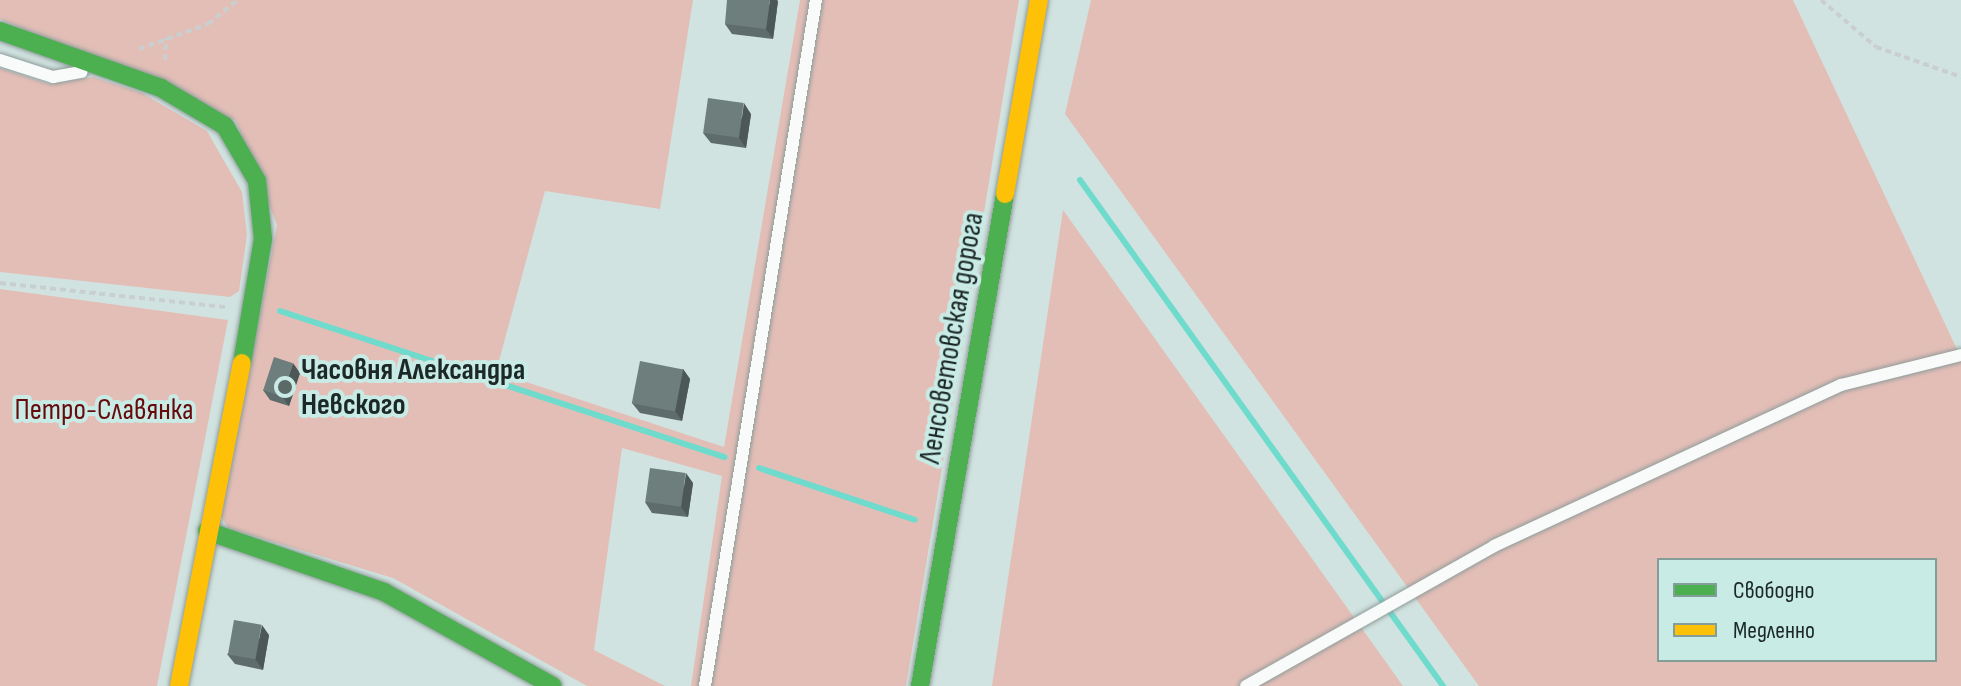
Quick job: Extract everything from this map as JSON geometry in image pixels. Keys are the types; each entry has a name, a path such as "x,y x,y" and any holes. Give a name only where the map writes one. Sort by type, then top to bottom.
{"street":[{"name":"Ленсоветовская дорога","path":"920,686 1039,0"},
{"path":"0,31 161,88 225,126 257,181 263,203 252,310 179,686"},
{"path":"207,531 384,592 553,686"}],"lane":[{"path":"705,686 816,0"},
{"path":"0,60 53,77 105,68"},
{"path":"1246,686 1494,546 1841,385 1961,355"}],"path":[{"path":"105,68 127,54 208,24 238,0"},
{"path":"1821,0 1876,47 1961,77"},
{"path":"0,283 252,310"}],"green space":[{"path":"0,0 693,0 660,209 545,191 496,372 724,447 800,0 1019,0 906,686 691,686 722,476 622,448 594,650 665,686 587,686 393,578 228,528 221,516 277,225 236,121 0,19"},
{"path":"1091,0 1793,0 1961,358 1961,686 1479,686 1065,114"},
{"path":"0,68 49,84 93,77 142,93 207,131 242,192 247,235 239,291 230,297 0,272"},
{"path":"1063,210 1403,686 992,686"},
{"name":"Петро-Славянка","path":"0,289 228,320 157,686 0,686"}],"building":[{"path":"727,0 770,0 766,29 725,24"},
{"path":"708,98 744,103 739,138 703,133"},
{"path":"274,357 293,363 282,396 263,390"},
{"path":"640,361 683,369 675,412 632,403"},
{"path":"650,468 686,473 681,507 645,502"},
{"path":"234,620 262,625 255,659 228,654"}],"waterway":[{"path":"1080,180 1443,686"},
{"path":"280,311 725,457"},
{"path":"759,468 915,520"}],"traffic: fast":[{"path":"0,31 161,88 225,126 257,181 263,239 242,363"},
{"path":"920,686 1005,194"},
{"path":"207,531 384,592 553,686"}],"traffic: slow":[{"path":"1005,194 1039,0"},
{"path":"179,686 242,363"}],"place":[{"name":"Часовня Александра Невского","path":"285,387"}]}
